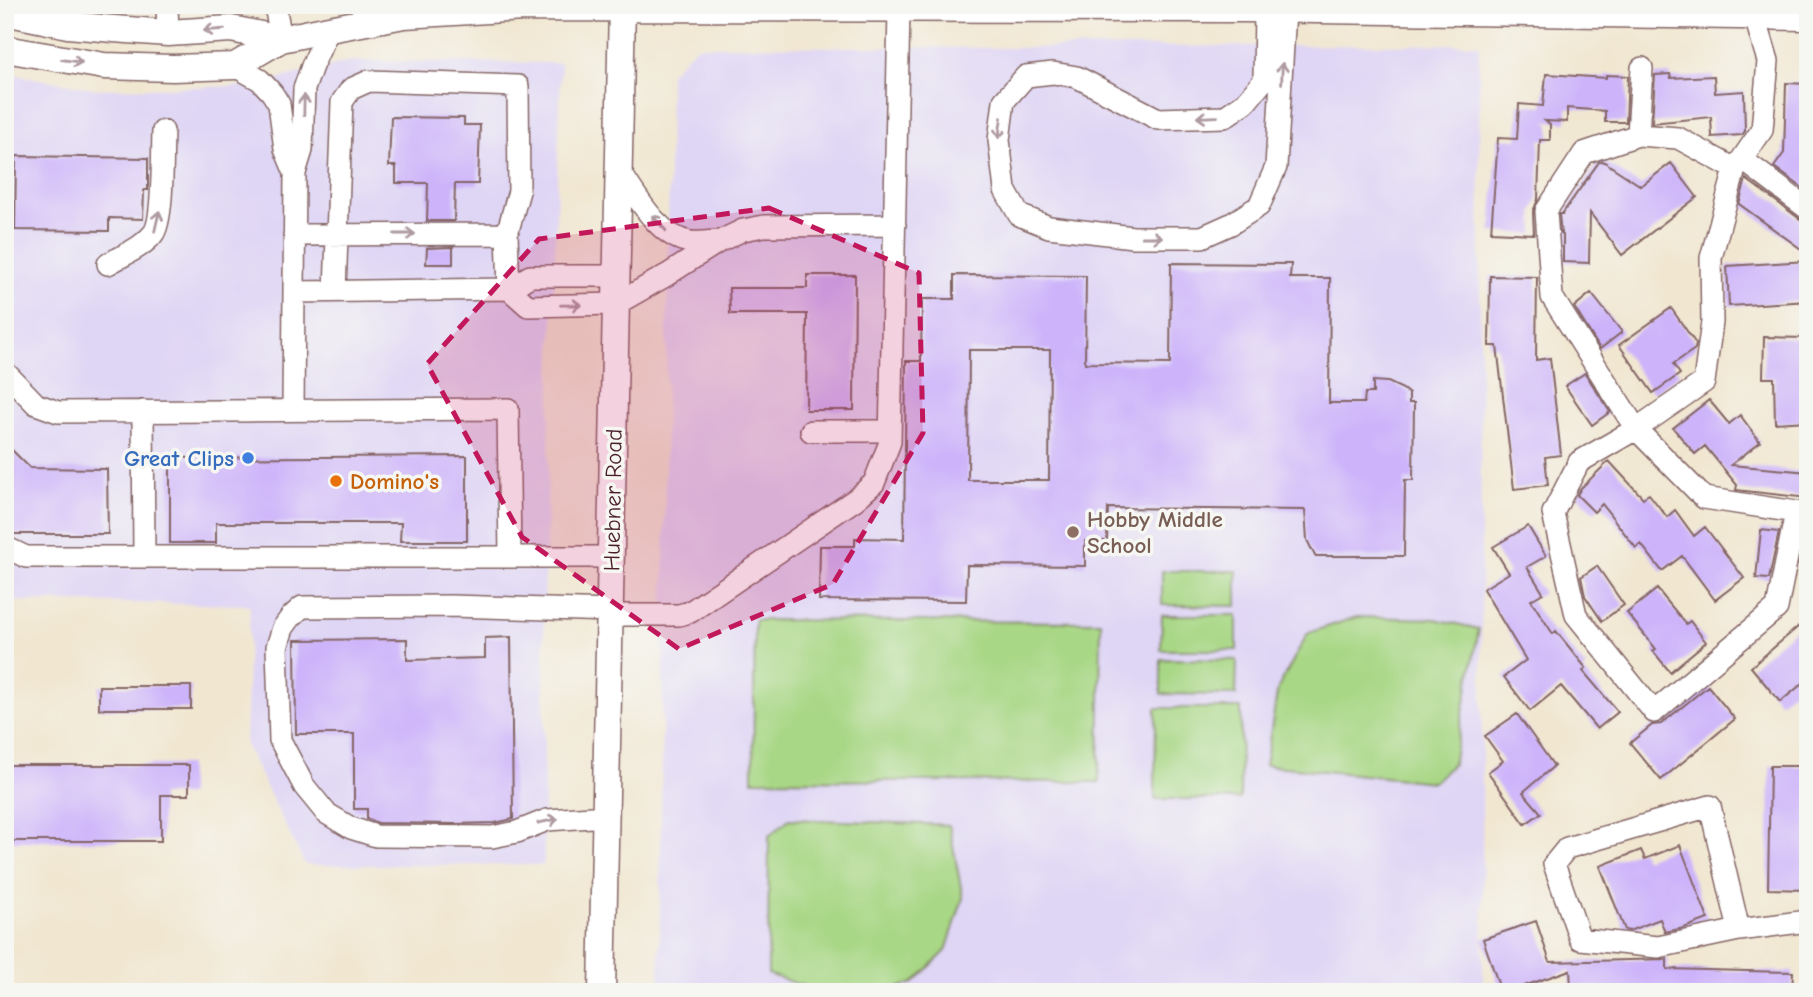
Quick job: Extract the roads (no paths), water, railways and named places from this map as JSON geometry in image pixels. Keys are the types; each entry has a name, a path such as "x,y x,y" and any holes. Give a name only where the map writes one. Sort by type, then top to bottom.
{"main road":[{"path":"5,49 104,66 235,66 281,39 329,29 363,14 404,15 474,9 621,6 899,10 1755,11 1808,17"},
{"name":"Huebner Road","path":"602,992 621,6"},
{"path":"5,12 55,14 168,33 231,29 281,39"}],"lane":[{"path":"167,5 168,33"},
{"path":"275,5 281,39"},
{"path":"1259,9 1281,105 1276,167 1259,206 1231,224 1202,237 1133,237 1049,228 1019,215 1004,190 999,140 1004,101 1026,76 1052,72 1077,77 1158,119 1224,117 1246,102 1264,80 1259,9"},
{"path":"607,816 547,820 517,832 492,837 376,836 352,828 326,813 304,786 280,740 277,647 283,628 302,607 452,606 678,615 690,612 704,603 856,499 874,483 890,442 899,10"},
{"path":"1755,11 1768,61 1762,130 1739,164 1711,258 1712,322 1704,382 1636,429 1579,462 1553,513 1576,615 1654,712 1777,608 1796,512 1704,498 1636,429 1552,297 1546,211 1584,153 1638,135 1678,138 1739,164 1808,209"},
{"path":"293,410 295,173 302,150 304,89 329,29"},
{"path":"235,66 260,80 279,104 285,149 295,173"},
{"path":"1638,135 1642,68"},
{"path":"335,291 342,102 351,89 369,81 518,86 519,191 507,234 509,289 528,306 616,304 743,230 764,226 895,225"},
{"path":"1246,102 1281,105"},
{"path":"108,264 136,248 155,232 159,215 163,131"},
{"path":"303,136 340,136"},
{"path":"618,169 656,221 670,235 690,242 720,241"},
{"path":"294,235 507,234"},
{"path":"295,292 509,289 530,276 616,276"},
{"path":"5,372 36,404 58,412 508,409 510,556"},
{"path":"144,411 144,556"},
{"path":"811,431 890,431"},
{"path":"5,547 26,556 612,557"},
{"path":"1739,930 1710,806 1567,848 1554,864 1580,939 1658,947 1739,930 1808,921"}],"place":[{"name":"Great Clips","path":"248,458"},
{"name":"Domino's","path":"336,481"},
{"name":"Hobby Middle School","path":"1073,532"}]}
